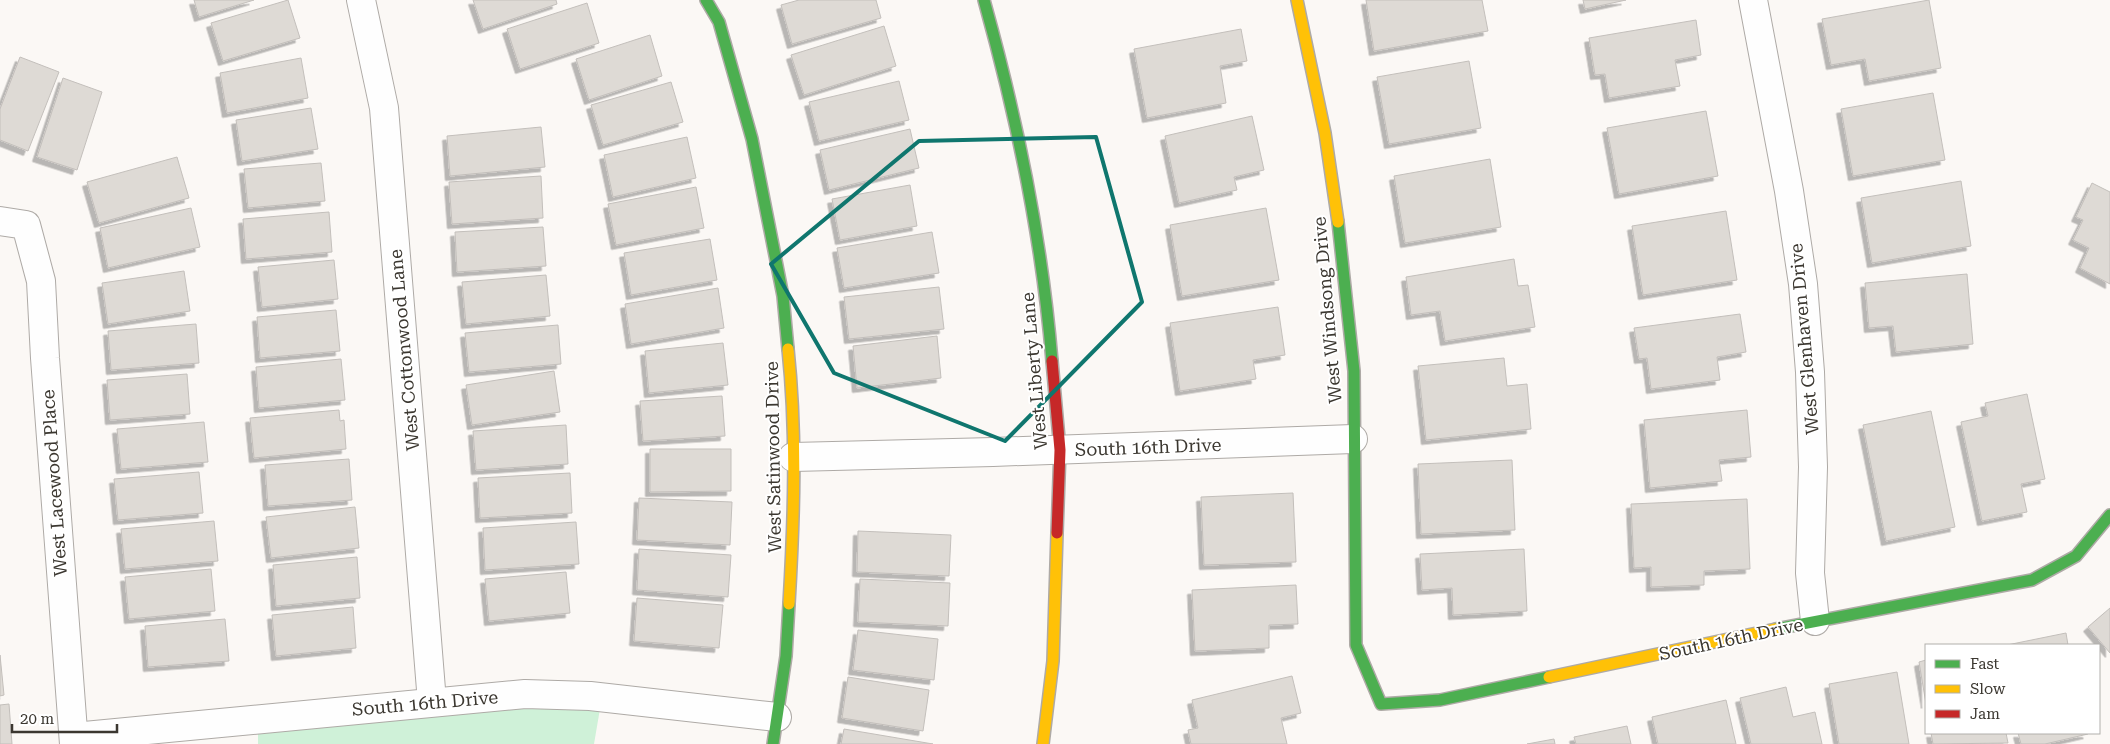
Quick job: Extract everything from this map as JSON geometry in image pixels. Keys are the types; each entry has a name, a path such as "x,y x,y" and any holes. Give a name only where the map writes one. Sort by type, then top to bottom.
{"street":[{"name":"West Cottonwood Lane","path":"361,0 384,108 432,702"},
{"name":"West Satinwood Drive","path":"706,0 719,22 752,139 783,296 793,396 794,522 786,656 773,744"},
{"name":"West Liberty Lane","path":"984,0 1005,76 1022,155 1047,301 1060,450 1053,660 1043,744"},
{"name":"West Windsong Drive","path":"1297,0 1325,133 1342,252 1354,371 1356,645 1381,704"},
{"name":"West Glenhaven Drive","path":"1753,0 1789,191 1803,284 1810,372 1813,467 1810,573 1815,621"},
{"name":"West Lacewood Place","path":"13,223 41,281 74,740"},
{"name":"South 16th Drive","path":"793,458 1353,439"},
{"name":"South 16th Drive","path":"1381,704 1440,700 1815,621 2032,580 2076,556 2110,515"},
{"name":"South 16th Drive","path":"74,740 525,694 590,696 777,717"}],"highlighted area":[{"path":"1096,137 1142,302 1005,441 834,373 771,264 919,141"}],"green space":[{"path":"602,697 594,744 258,744 258,719"}],"building":[{"path":"194,0 254,0 199,17"},
{"path":"288,0 300,38 223,61 211,23"},
{"path":"473,0 556,0 557,4 483,29"},
{"path":"799,0 876,0 881,18 792,44 781,5"},
{"path":"1366,0 1482,0 1488,31 1374,51"},
{"path":"1583,0 1626,0 1585,9"},
{"path":"1929,0 1941,68 1869,81 1865,59 1831,65 1822,19"},
{"path":"587,3 599,43 520,69 507,29"},
{"path":"1696,20 1701,55 1675,60 1680,86 1609,98 1605,74 1595,75 1589,38"},
{"path":"884,26 896,66 804,95 791,55"},
{"path":"1241,29 1247,61 1220,66 1226,103 1147,118 1134,49"},
{"path":"650,35 662,76 589,100 576,59"},
{"path":"20,57 59,72 28,151 0,140 0,109"},
{"path":"301,58 308,98 227,113 220,73"},
{"path":"1469,61 1481,128 1389,144 1377,77"},
{"path":"63,78 102,92 77,170 37,157"},
{"path":"899,81 909,120 819,141 809,102"},
{"path":"671,82 683,122 603,145 591,105"},
{"path":"1933,93 1945,160 1853,176 1841,109"},
{"path":"311,108 318,149 242,161 236,120"},
{"path":"1706,111 1718,176 1619,194 1607,128"},
{"path":"1252,116 1264,170 1234,177 1237,190 1179,203 1165,136"},
{"path":"541,127 545,167 450,176 447,136"},
{"path":"910,129 919,168 829,190 820,150"},
{"path":"687,137 696,178 613,197 604,155"},
{"path":"177,157 189,198 99,223 87,182"},
{"path":"1490,159 1501,227 1405,243 1394,176"},
{"path":"321,163 325,201 248,208 244,169"},
{"path":"541,176 543,218 452,224 449,182"},
{"path":"1961,181 1971,246 1872,263 1861,198"},
{"path":"2092,183 2110,192 2110,284 2080,268 2089,248 2073,240 2083,220 2076,217"},
{"path":"910,185 917,226 840,240 832,199"},
{"path":"696,187 704,228 616,245 608,204"},
{"path":"191,208 200,247 108,268 100,228"},
{"path":"1266,208 1279,280 1182,296 1170,225"},
{"path":"1726,211 1737,280 1643,295 1632,226"},
{"path":"329,212 332,252 246,259 243,219"},
{"path":"543,227 546,266 457,272 455,232"},
{"path":"932,232 939,273 844,288 837,248"},
{"path":"710,239 717,280 631,295 624,253"},
{"path":"1514,259 1518,286 1528,285 1535,327 1445,341 1440,311 1411,315 1406,277"},
{"path":"334,260 338,299 262,307 258,267"},
{"path":"184,271 190,311 108,324 102,283"},
{"path":"1967,274 1973,344 1896,352 1893,326 1869,328 1865,283"},
{"path":"546,275 550,316 466,324 462,282"},
{"path":"939,287 944,329 849,339 844,297"},
{"path":"718,288 724,328 631,344 625,304"},
{"path":"1278,307 1285,355 1253,360 1256,379 1180,391 1170,323"},
{"path":"336,310 340,351 260,358 257,317"},
{"path":"1740,314 1746,352 1717,357 1720,380 1651,389 1647,358 1639,359 1634,328"},
{"path":"196,324 199,363 111,370 108,331"},
{"path":"558,325 561,364 469,372 465,333"},
{"path":"937,336 941,378 857,388 853,346"},
{"path":"723,343 728,385 649,393 645,351"},
{"path":"1504,358 1507,386 1527,384 1531,429 1426,440 1418,366"},
{"path":"341,359 345,400 259,408 256,367"},
{"path":"554,371 560,412 472,425 466,385"},
{"path":"187,374 190,414 110,420 107,380"},
{"path":"2027,394 2045,479 2021,484 2027,512 1982,521 1961,422 1988,416 1985,403"},
{"path":"722,396 725,436 643,441 640,401"},
{"path":"339,410 340,421 344,420 346,449 254,458 250,418"},
{"path":"1747,410 1751,457 1719,460 1722,481 1650,488 1644,420"},
{"path":"1931,411 1955,527 1886,541 1863,425"},
{"path":"204,422 208,462 121,469 117,429"},
{"path":"566,425 568,464 476,470 473,431"},
{"path":"650,449 731,449 731,491 650,492"},
{"path":"349,459 352,500 268,506 265,465"},
{"path":"1512,460 1515,530 1421,534 1418,464"},
{"path":"199,472 203,513 118,520 114,479"},
{"path":"570,473 572,513 480,518 478,478"},
{"path":"1293,493 1296,562 1204,565 1201,497"},
{"path":"639,498 732,502 730,545 637,540"},
{"path":"1747,499 1750,569 1704,571 1704,585 1651,587 1651,567 1634,568 1631,504"},
{"path":"355,507 359,548 271,558 266,517"},
{"path":"214,521 218,561 125,569 121,529"},
{"path":"576,522 579,564 485,570 483,528"},
{"path":"858,531 951,535 949,576 857,572"},
{"path":"639,549 731,555 728,597 637,590"},
{"path":"1524,549 1527,611 1453,615 1452,588 1422,590 1420,554"},
{"path":"357,557 360,598 276,606 273,565"},
{"path":"211,569 215,611 129,619 125,577"},
{"path":"566,572 570,613 489,621 485,579"},
{"path":"860,579 950,583 948,626 858,622"},
{"path":"1296,585 1298,624 1269,625 1269,648 1195,651 1192,590"},
{"path":"637,598 723,605 719,648 634,641"},
{"path":"353,607 356,648 276,656 272,615"},
{"path":"2110,608 2110,653 2088,627"},
{"path":"225,619 229,661 148,667 145,626"},
{"path":"858,630 938,639 934,680 853,670"},
{"path":"2066,633 2068,644 2012,644"},
{"path":"0,655 4,695 0,696"},
{"path":"1925,660 1925,698 1919,662"},
{"path":"1897,672 1909,744 1839,744 1829,684"},
{"path":"1292,676 1301,713 1281,718 1287,744 1191,744 1188,730 1198,728 1192,700"},
{"path":"848,677 929,690 923,731 842,718"},
{"path":"1786,687 1793,717 1815,712 1822,744 1751,744 1740,698"},
{"path":"1726,700 1736,744 1658,744 1652,717"},
{"path":"9,704 12,744 0,744 0,705"},
{"path":"1627,726 1631,744 1576,744 1574,737"},
{"path":"844,729 933,744 841,744"},
{"path":"1931,734 2006,734 2008,743 1933,744"},
{"path":"2018,734 2088,734 2045,744 2021,744"},
{"path":"1554,739 1555,744 1527,744"}],"traffic: fast":[{"path":"706,0 719,22 752,139 783,296 788,349"},
{"path":"984,0 1007,89 1027,179 1042,270 1052,361"},
{"path":"1338,222 1354,371 1356,645 1381,704 1440,700 1549,677"},
{"path":"1776,629 2032,580 2076,556 2110,515"},
{"path":"773,744 786,656 789,604"}],"traffic: slow":[{"path":"1297,0 1325,133 1338,222"},
{"path":"788,349 794,445 789,604"},
{"path":"1043,744 1053,661 1057,533"},
{"path":"1549,677 1776,629"}],"traffic: jam":[{"path":"1052,361 1060,450 1057,533"}]}
